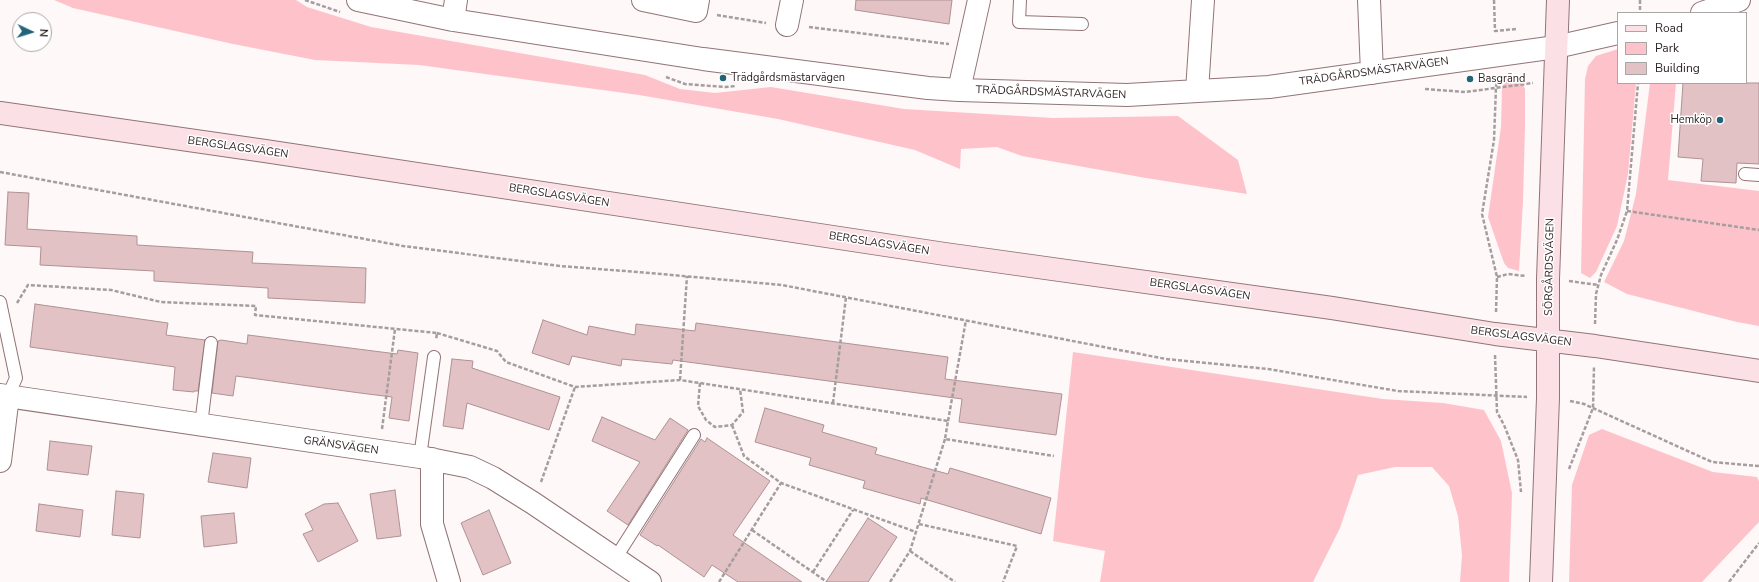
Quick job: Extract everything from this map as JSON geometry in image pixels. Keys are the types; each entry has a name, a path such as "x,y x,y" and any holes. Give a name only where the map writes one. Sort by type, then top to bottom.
{"main road":[{"name":"SÖRGÅRDSVÄGEN","path":"1541,582 1548,398 1548,279 1558,0"},
{"name":"BERGSLAGSVÄGEN","path":"0,113 945,254 1332,308 1495,334 1594,346 1759,371"}],"street":[{"name":"TRÄDGÅRDSMÄSTARVÄGEN","path":"358,0 455,10 703,60 959,90 1127,95 1269,87 1556,47"},
{"path":"643,0 697,6"},
{"path":"787,25 792,0"},
{"path":"959,90 979,0"},
{"path":"1197,91 1202,0"},
{"path":"1369,0 1372,73"},
{"path":"1705,12 1739,0"},
{"path":"1556,47 1617,33"},
{"path":"0,461 4,396"},
{"name":"GRÄNSVÄGEN","path":"4,396 426,458 470,467 493,478 533,503 650,582"},
{"path":"426,458 432,524 449,582"}],"lane":[{"path":"1020,0 1019,22 1082,24"},
{"path":"1745,174 1759,175"},
{"path":"0,302 16,378 4,396"},
{"path":"201,425 211,343"},
{"path":"426,458 434,357"},
{"path":"615,559 694,435"}],"path":[{"path":"1494,0 1495,31 1521,28 1522,52"},
{"path":"1640,0 1640,12"},
{"path":"697,6 760,22 831,28 969,46"},
{"path":"1499,72 1496,87 1494,140 1482,214 1497,277 1495,334 1497,412 1504,425 1518,460 1521,499"},
{"path":"1567,475 1593,408 1596,294 1601,275 1617,240 1627,211 1638,84"},
{"path":"0,172 403,246 560,266 782,285 1166,359 1268,369 1398,391 1548,398 1584,404 1712,462 1759,466"},
{"path":"1627,211 1759,230"},
{"path":"680,380 687,276"},
{"path":"17,304 28,285 111,290 161,302 256,306 255,315 437,333 497,351 506,362 575,387 680,380 948,421"},
{"path":"833,403 846,297"},
{"path":"890,582 910,551 945,439 966,320"},
{"path":"379,452 396,329"},
{"path":"434,357 437,333"},
{"path":"700,383 698,406 706,420 715,428 732,425 743,412 740,389"},
{"path":"533,503 575,387"},
{"path":"732,425 744,456 782,483 916,532"},
{"path":"945,439 1054,456"},
{"path":"719,582 782,483"},
{"path":"813,572 853,510"},
{"path":"919,524 1017,546 1003,582"},
{"path":"752,530 827,582"},
{"path":"1729,582 1759,543"},
{"path":"910,551 955,582"}],"green space":[{"path":"54,0 296,0 307,7 371,27 645,75 680,89 715,93 771,87 904,109 1053,118 1178,116 1238,160 1247,194 1022,156 997,147 961,149 960,169 915,150 778,119 639,95 419,65 315,60 233,44 73,8"},
{"path":"1617,49 1617,84 1636,84 1628,174 1617,226 1596,272 1590,278 1581,273 1585,79 1588,66 1596,56"},
{"path":"1520,77 1525,89 1525,127 1519,271 1508,268 1504,263 1488,217 1501,127 1502,89 1506,78"},
{"path":"1650,84 1676,84 1668,180 1759,191 1759,326 1737,322 1627,294 1604,282 1624,241 1636,194"},
{"path":"1073,352 1383,399 1443,403 1484,410 1501,441 1512,493 1509,582 1460,582 1462,555 1458,516 1449,486 1432,467 1395,467 1358,475 1340,528 1313,582 1100,582 1105,551 1053,541"},
{"path":"1602,429 1713,472 1757,477 1759,481 1759,522 1702,582 1569,582 1572,485 1589,435"}],"building":[{"path":"856,0 952,0 949,24 855,10"},
{"name":"Hemköp","path":"1759,83 1759,164 1737,163 1736,183 1701,181 1703,159 1678,157 1683,84"},
{"path":"8,192 29,193 27,229 137,236 137,245 253,252 252,263 366,268 365,303 268,298 268,288 154,281 154,271 40,265 41,247 5,245"},
{"path":"35,304 168,323 166,335 205,340 198,391 173,390 175,367 30,347"},
{"path":"543,320 587,335 589,326 635,335 636,324 695,331 696,323 948,357 945,379 1062,394 1056,435 959,422 962,399 673,360 672,364 622,359 621,366 572,356 569,365 532,353"},
{"path":"248,335 397,354 398,350 418,353 409,421 389,418 392,397 236,376 233,396 212,393 218,341 221,340 247,344"},
{"path":"452,359 473,361 472,368 560,397 549,430 467,403 463,429 443,426"},
{"path":"765,408 824,425 822,432 877,448 875,454 948,474 950,468 1051,498 1041,534 921,498 920,504 863,488 865,481 809,465 811,458 755,442"},
{"path":"602,417 655,440 670,418 688,430 628,525 607,511 640,462 592,441"},
{"path":"707,438 770,481 733,535 802,582 738,582 712,565 704,577 658,545 657,546 640,535 701,439 705,442"},
{"path":"50,441 92,446 88,475 47,470"},
{"path":"213,453 251,458 247,488 208,482"},
{"path":"395,490 401,536 377,539 370,494"},
{"path":"116,491 144,494 140,538 112,535"},
{"path":"338,503 358,541 318,562 303,534 313,530 305,514 324,504"},
{"path":"39,504 83,510 80,537 36,531"},
{"path":"489,510 511,563 483,575 461,523"},
{"path":"234,513 237,543 204,547 201,516"},
{"path":"868,518 897,537 868,582 826,582"}],"place":[{"name":"Trädgårdsmästarvägen","path":"723,78"},
{"name":"Basgränd","path":"1470,79"},
{"name":"Hemköp","path":"1720,120"}]}
